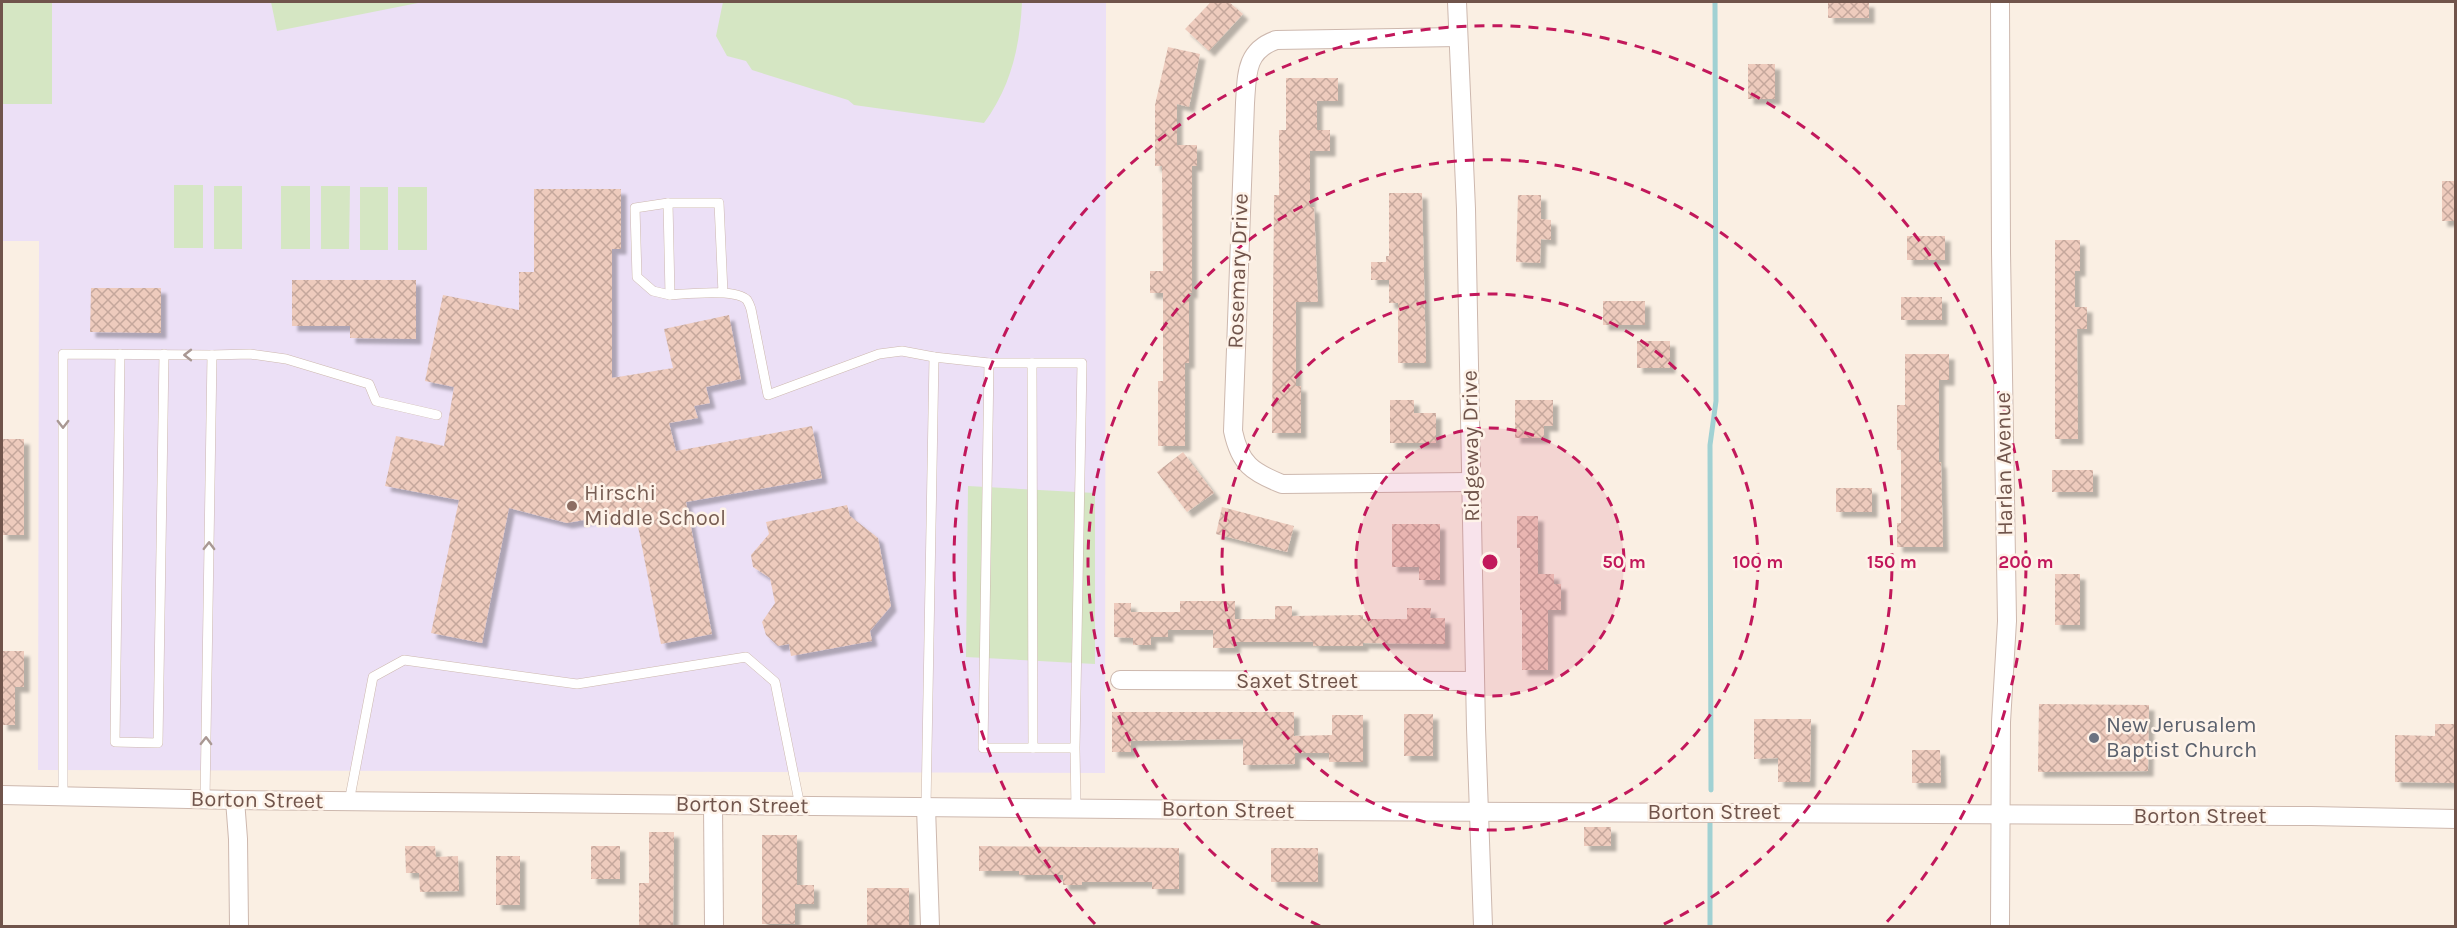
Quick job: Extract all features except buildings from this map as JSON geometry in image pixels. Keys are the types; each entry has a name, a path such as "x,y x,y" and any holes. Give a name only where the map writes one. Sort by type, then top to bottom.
{"street":[{"name":"Ridgeway Drive","path":"1457,2 1466,198 1474,681 1483,927"},
{"name":"Harlan Avenue","path":"2000,2 2001,252 2007,621 2001,722 2000,927"},
{"name":"Rosemary Drive","path":"1458,37 1276,40 1263,44 1252,59 1247,71 1245,103 1233,431 1237,450 1249,467 1261,476 1282,484 1471,482"},
{"name":"Saxet Street","path":"1120,680 1474,681"},
{"name":"Borton Street","path":"2,795 349,802 1076,809 2311,816 2456,819"},
{"path":"235,800 239,927"},
{"path":"713,805 714,927"},
{"path":"926,807 930,927"}],"lane":[{"path":"723,293 719,203 668,203 635,208 637,277 653,291 670,295 723,293 739,295 747,300 752,309 768,395 879,354 902,351 989,363 1082,363 1075,748 1076,809"},
{"path":"668,203 670,295"},
{"path":"63,796 63,354 250,354 286,359 369,384 376,400 437,416"},
{"path":"120,354 115,742 158,743 164,354"},
{"path":"205,800 212,355"},
{"path":"926,807 934,357"},
{"path":"989,363 983,748 1075,748"},
{"path":"1032,363 1033,748"},
{"path":"349,802 373,677 404,660 577,684 746,657 775,682 800,806"}],"shaded area":[{"name":"Hirschi Middle School","path":"2,2 1106,2 1105,773 38,770 39,241 2,241"}],"green space":[{"path":"2,2 52,2 52,104 2,104"},
{"path":"271,2 423,2 277,31"},
{"path":"723,2 1022,2 1019,34 1012,66 1001,95 984,123 854,105 848,100 752,70 746,61 727,56 716,36"},
{"path":"174,185 203,185 203,248 174,248"},
{"path":"214,186 242,186 242,249 214,249"},
{"path":"281,186 310,186 310,249 281,249"},
{"path":"321,186 350,186 349,249 321,249"},
{"path":"360,187 388,187 388,250 360,250"},
{"path":"398,187 427,187 427,250 398,250"},
{"path":"968,486 1095,493 1095,664 966,657"}],"waterway":[{"path":"1711,790 1710,445 1716,401 1715,2"},
{"path":"1710,823 1710,926"}],"place":[{"name":"Hirschi Middle School","path":"572,506"},
{"name":"New Jerusalem Baptist Church","path":"2094,738"}]}
